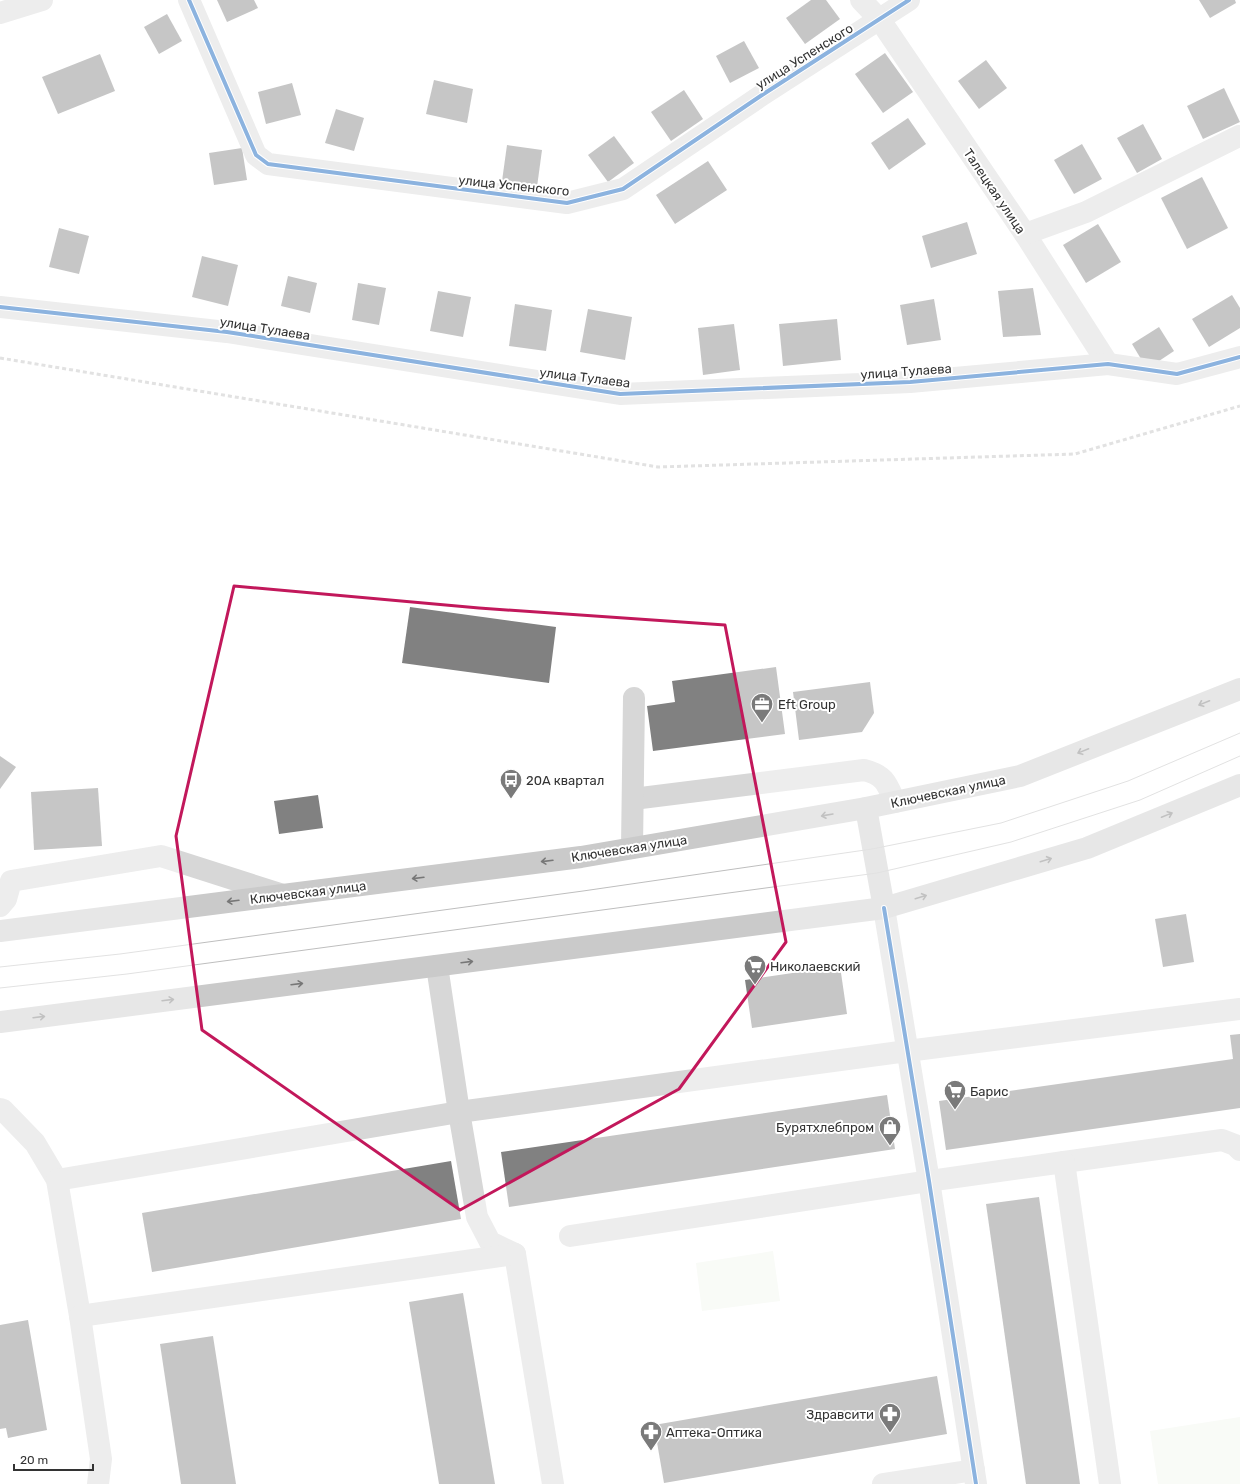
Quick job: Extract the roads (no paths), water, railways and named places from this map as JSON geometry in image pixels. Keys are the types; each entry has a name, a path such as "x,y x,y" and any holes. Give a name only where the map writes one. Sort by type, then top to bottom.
{"main road":[{"name":"Ключевская улица","path":"0,931 581,857 866,808 1020,776 1240,688"},
{"path":"0,1022 884,908 1087,848 1240,785"},
{"path":"866,808 884,908"}],"street":[{"path":"0,13 42,0"},
{"name":"улица Успенского","path":"189,0 256,155 268,164 567,204 623,190 762,95 909,0"},
{"name":"Талецкая улица","path":"861,0 880,20 1025,234 1108,364"},
{"path":"1025,234 1086,212 1239,136"},
{"name":"улица Тулаева","path":"0,307 227,332 620,394 910,382 1108,364 1177,374 1240,357"},
{"path":"632,848 634,698"},
{"path":"633,799 864,770 873,772 886,782 895,802"},
{"path":"0,906 6,899 6,881 160,856 283,895"},
{"path":"883,1484 975,1477 929,1181 884,908"},
{"path":"436,966 477,1218 490,1242 515,1254"},
{"path":"57,1180 459,1112 907,1051 1240,1010"},
{"path":"0,1109 3,1110 35,1143 57,1180 80,1316 101,1459 98,1484"},
{"path":"570,1236 929,1181 1222,1140 1236,1145 1240,1150"},
{"path":"1064,1162 1110,1484"},
{"path":"80,1316 515,1254"},
{"path":"515,1254 553,1484"}],"tram line":[{"path":"0,967 120,954 583,891 872,849 1001,823 1128,781 1240,733"},
{"path":"0,988 127,974 877,873 1011,842 1140,800 1240,756"}],"railway":[{"path":"0,358 658,467 1075,454 1240,406"}],"place":[{"name":"Eft Group","path":"762,724"},
{"name":"20А квартал","path":"511,800"},
{"name":"Николаевский","path":"755,986"},
{"name":"Барис","path":"955,1110"},
{"name":"Бурятхлебпром","path":"890,1146"},
{"name":"Здравсити","path":"890,1434"},
{"name":"Аптека-Оптика","path":"651,1452"}]}
